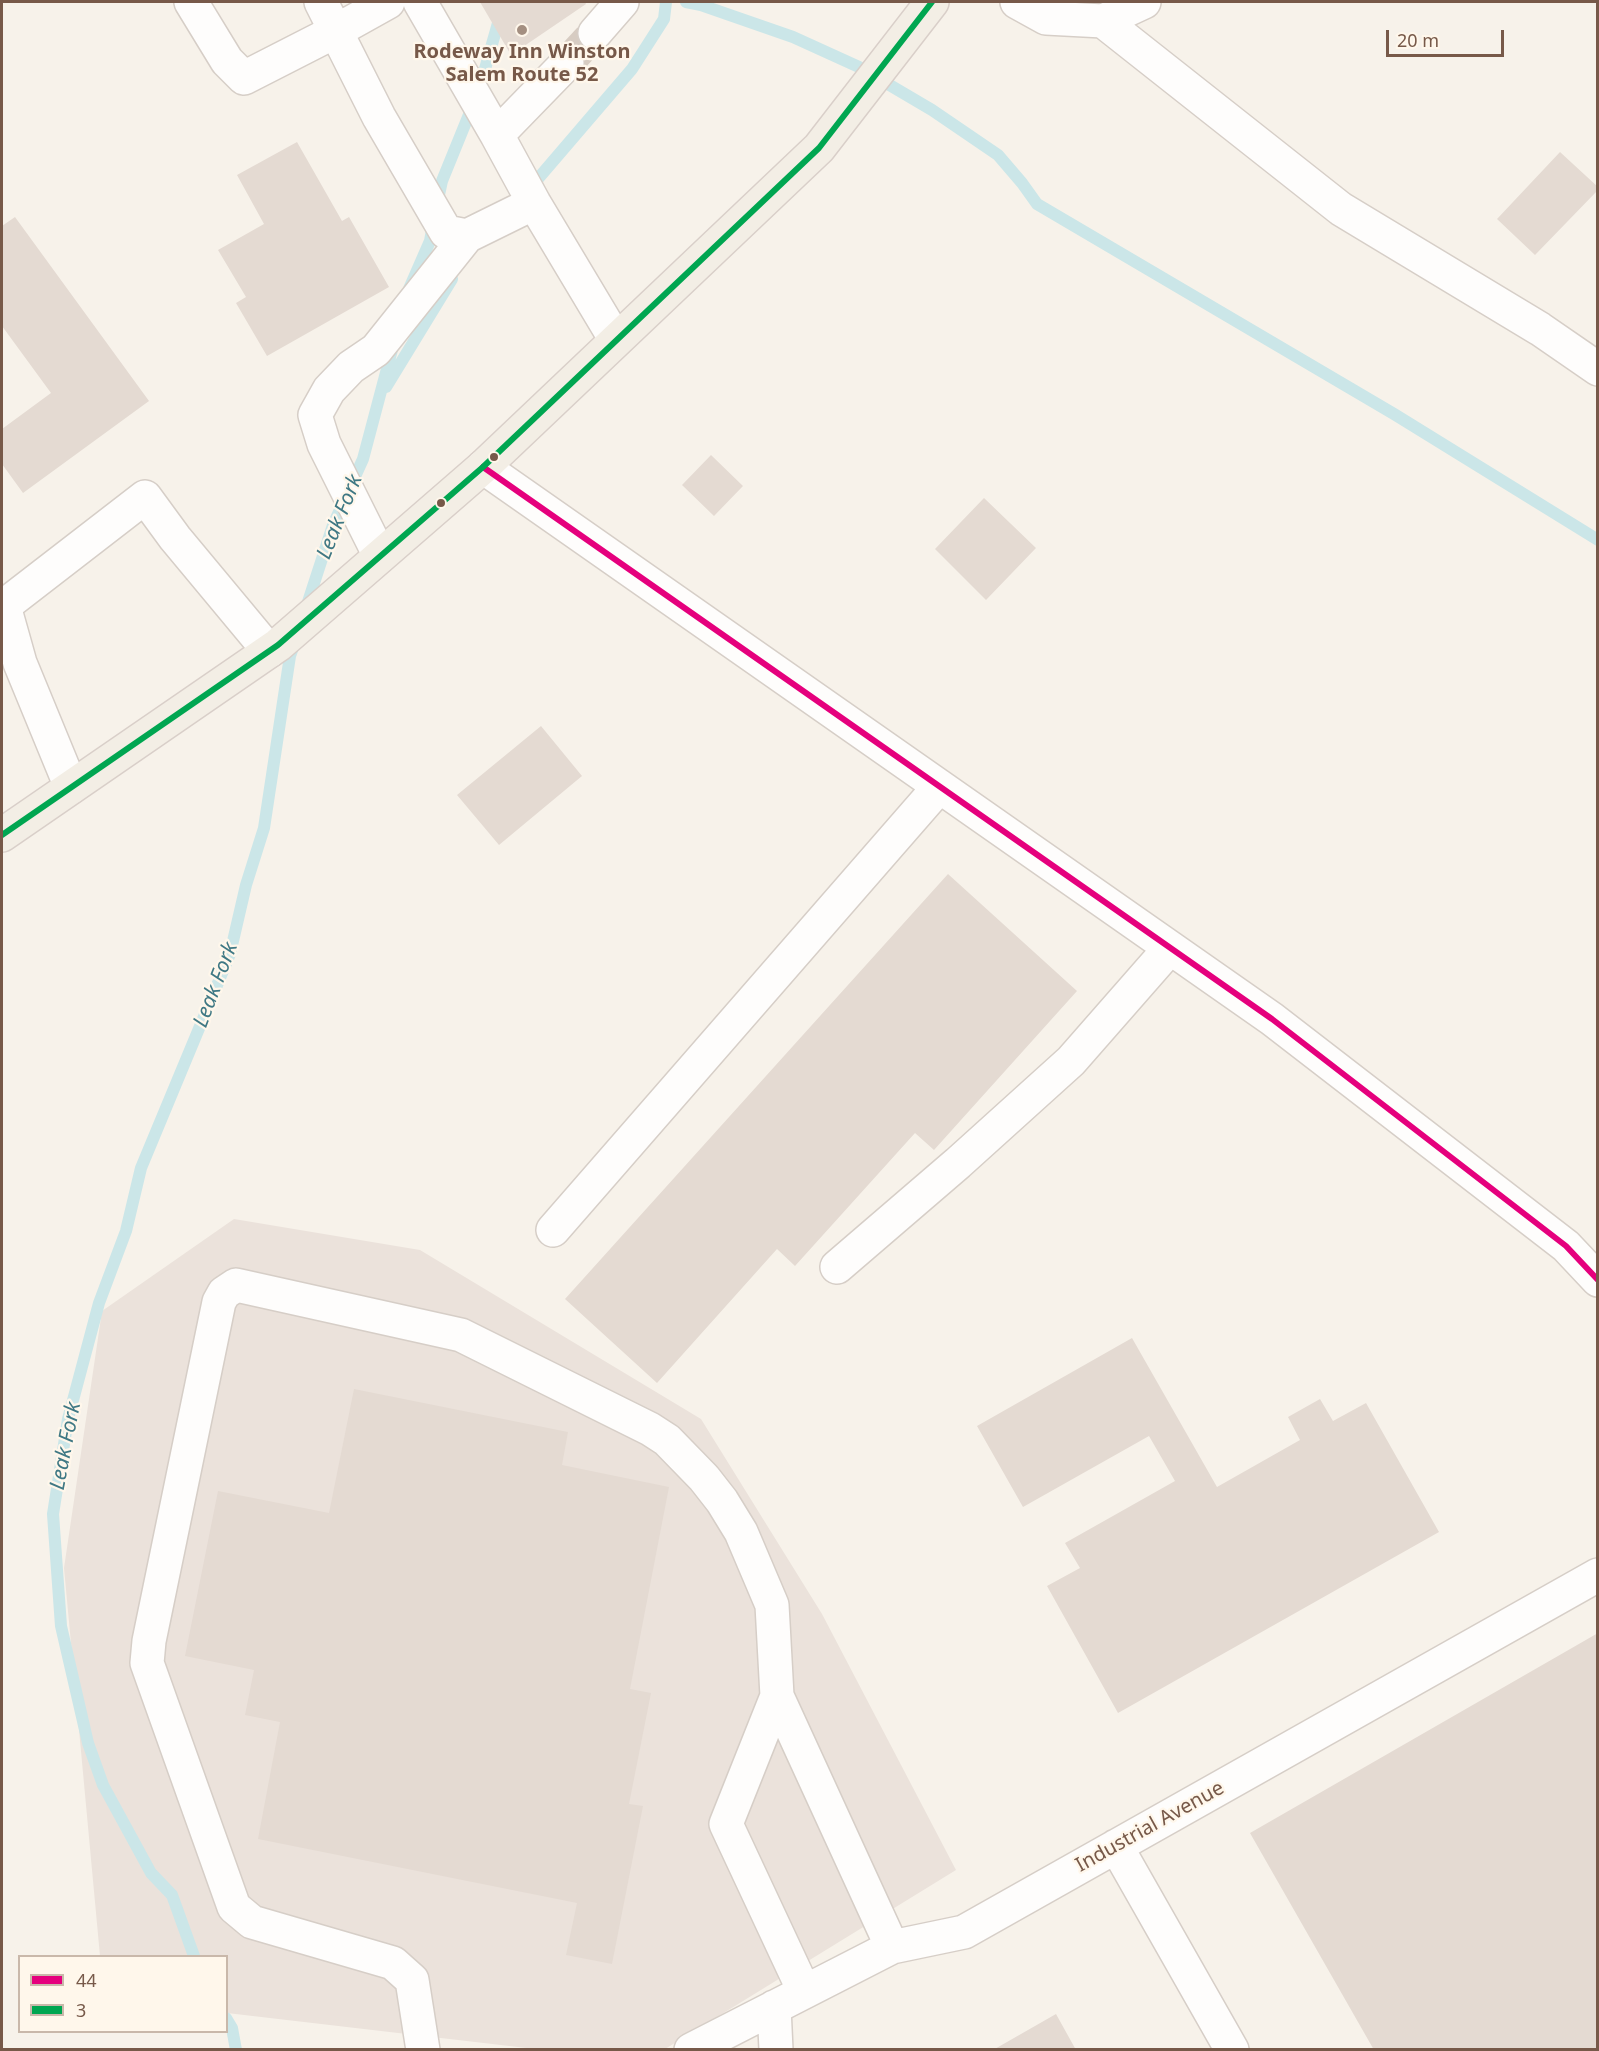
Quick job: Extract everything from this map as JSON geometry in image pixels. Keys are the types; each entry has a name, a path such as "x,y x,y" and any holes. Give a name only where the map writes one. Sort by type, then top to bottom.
{"main road":[{"path":"2,835 269,651 483,467 819,148 927,4"}],"street":[{"path":"191,2 227,61 244,78 388,2"},
{"path":"321,2 379,117 446,232 467,236"},
{"path":"420,2 534,203 616,340"},
{"path":"595,33 622,2"},
{"path":"1017,2 1046,18 1103,21 1144,2"},
{"path":"1103,21 1341,209 1540,329 1598,369"},
{"path":"496,135 567,63"},
{"path":"380,556 324,444 315,415 329,390 351,367 376,350 467,236 534,203"},
{"path":"483,467 1272,1019 1566,1246 1598,1280"},
{"path":"71,787 20,663 4,606 145,497 175,538 269,651"},
{"path":"553,1230 939,787"},
{"path":"837,1267 958,1163 1071,1060 1170,948"},
{"path":"423,2049 412,1980 393,1963 252,1922 234,1907 147,1663 149,1641 219,1302 224,1293 236,1285 461,1335 650,1429 667,1440 704,1478 722,1501 741,1532 772,1605 777,1696 892,1947"},
{"name":"Industrial Avenue","path":"691,2049 892,1947 964,1932 1598,1575"},
{"path":"777,1696 726,1824 804,1991"},
{"path":"1116,1846 1232,2049"},
{"path":"774,2007 776,2049"}],"shaded area":[{"path":"234,1219 420,1250 701,1419 822,1614 956,1870 665,2049 535,2049 228,2013 228,1955 100,1955 64,1568 102,1311"}],"building":[{"name":"Rodeway Inn Winston Salem Route 52","path":"480,2 585,2 586,4 511,55"},
{"path":"297,142 342,221 349,217 389,287 267,356 236,303 246,297 218,250 264,224 237,175"},
{"path":"1560,152 1598,187 1598,190 1535,255 1497,219"},
{"path":"15,217 149,401 23,493 2,464 2,429 51,393 2,326 2,226"},
{"path":"711,455 743,486 714,516 682,485"},
{"path":"984,498 1036,548 986,600 935,549"},
{"path":"541,726 582,776 499,845 457,795"},
{"path":"948,874 1077,991 934,1150 915,1133 795,1266 777,1249 657,1383 565,1299"},
{"path":"1132,1338 1217,1487 1300,1440 1288,1417 1320,1399 1333,1421 1366,1403 1439,1532 1118,1713 1047,1586 1080,1568 1065,1543 1175,1481 1149,1436 1023,1507 977,1426"},
{"path":"354,1389 568,1432 562,1465 669,1487 630,1689 651,1693 629,1804 643,1806 612,1964 566,1955 577,1903 258,1839 280,1722 245,1715 254,1670 185,1656 218,1491 329,1513"},
{"path":"1598,1633 1598,2050 1374,2050 1250,1833"},
{"path":"1056,2014 1076,2050 993,2050"}],"waterway":[{"name":"Leak Fork","path":"437,204 442,181 479,90 504,2"},
{"path":"530,188 632,69 664,19 666,2"},
{"path":"686,2 701,5 793,37 859,67 932,110 998,155 1037,204 1394,414 1598,540"},
{"name":"Leak Fork","path":"409,289 430,241 433,224"},
{"path":"386,387 452,279"},
{"name":"Leak Fork","path":"306,608 333,525 363,459 393,346"},
{"name":"Leak Fork","path":"194,1955 172,1895 151,1873 103,1785 88,1743 61,1626 53,1514 68,1419 99,1303 126,1231 141,1168 230,954 246,885 264,828 290,656 295,642"},
{"name":"Leak Fork","path":"228,2021 232,2028 236,2050"}],"tunnel":[{"path":"567,63 595,33"}],"transit line":[{"name":"3","path":"2,835 278,645 483,467 819,148 932,2"},
{"name":"44","path":"483,467 1272,1019 1566,1246 1598,1280"}],"place":[{"name":"Rodeway Inn Winston Salem Route 52","path":"522,30"}]}
